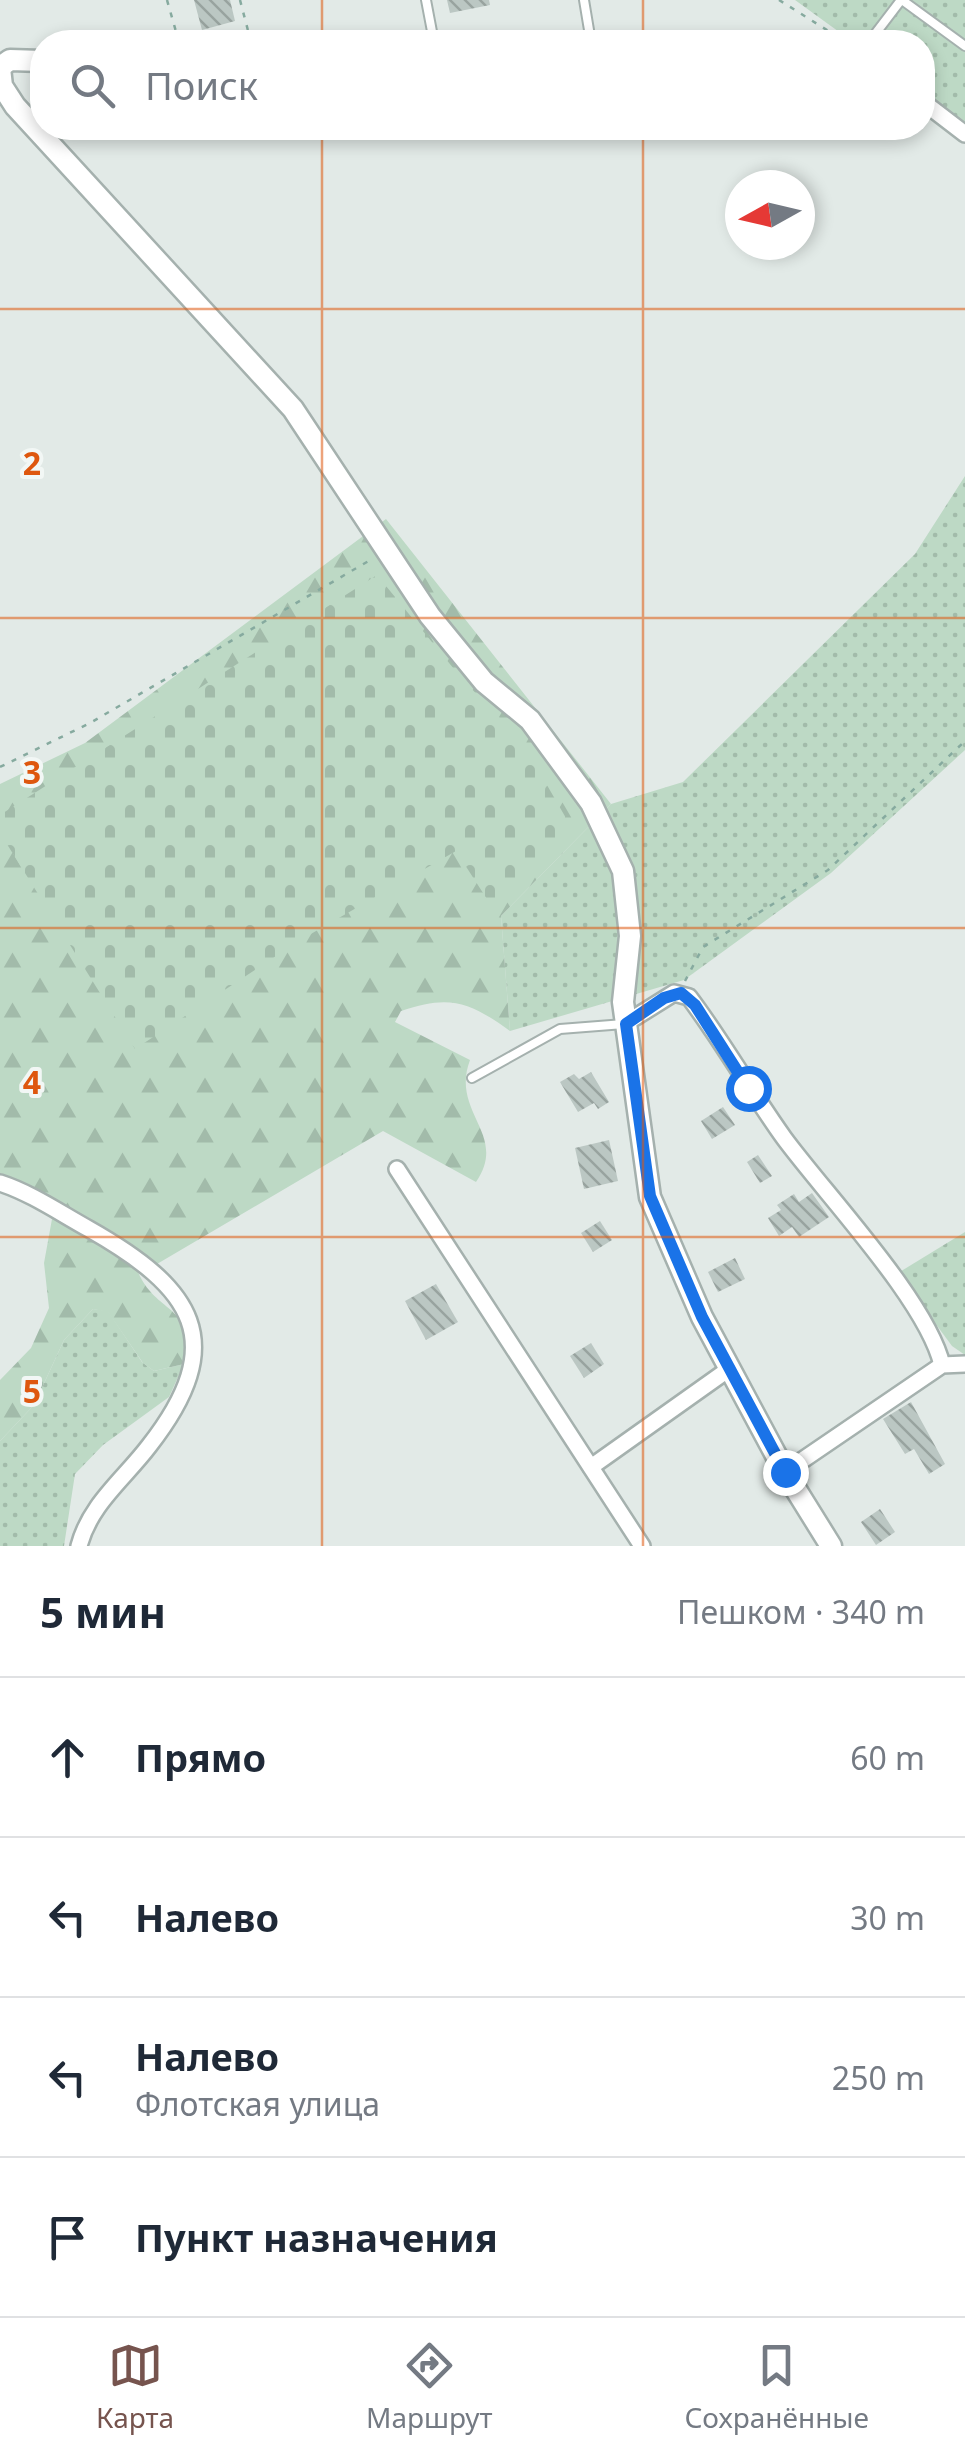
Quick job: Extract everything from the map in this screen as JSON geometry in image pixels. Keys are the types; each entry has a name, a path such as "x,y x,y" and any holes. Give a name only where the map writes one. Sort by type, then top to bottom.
{"street":[{"path":"30,61 10,60 0,67 2,86 30,124"},
{"path":"935,110 965,134"},
{"path":"45,140 293,409 430,616 484,682 530,720 591,803 622,872 630,936 623,1002 650,1196 730,1369 785,1472 831,1546"},
{"path":"626,1024 674,993 689,997 787,1142 913,1306 932,1337 942,1366"},
{"path":"397,1169 642,1546"},
{"path":"0,1183 33,1197 153,1269 186,1314 193,1336 192,1372 179,1400 150,1446 103,1498 79,1546"},
{"path":"785,1472 942,1366 965,1364"},
{"path":"591,1467 730,1369"}],"lane":[{"path":"426,0 432,30"},
{"path":"584,0 589,30"},
{"path":"878,30 902,0 965,46"},
{"path":"472,1078 560,1028 626,1024"}],"path":[{"path":"167,0 176,30"},
{"path":"240,0 249,30"},
{"path":"779,0 827,30"},
{"path":"0,767 90,723 386,551"},
{"path":"674,993 684,984 704,948 828,870 965,740"}],"green space":[{"path":"795,0 965,0 965,127 935,104 935,30 836,30"},
{"path":"965,476 965,750 831,873 684,980 510,1031 501,916 611,804 683,782 915,554"},
{"path":"386,519 611,804 501,916 510,1031 471,1007 446,1002 401,1011 395,1022 470,1060 467,1095 483,1136 484,1165 476,1182 383,1131 157,1264 143,1260 138,1272 146,1286 179,1319 184,1330 184,1364 154,1371 143,1363 108,1312 93,1309 64,1340 34,1405 0,1441 0,1380 31,1348 49,1308 44,1263 52,1219 16,1193 0,1190 0,784 85,743"},
{"path":"377,575 463,680 521,740 570,825 494,910 456,851 302,939 135,1049 0,833 0,815"},
{"path":"965,1232 965,1355 952,1346 898,1273"},
{"path":"93,1309 108,1311 142,1362 154,1371 184,1364 169,1397 103,1445 75,1474 64,1546 0,1546 0,1441 34,1405 64,1340"}],"building":[{"path":"194,0 230,0 235,21 202,30"},
{"path":"447,0 489,0 490,5 450,13"},
{"path":"591,1072 609,1102 598,1109 594,1103 578,1112 560,1082 574,1074 579,1079"},
{"path":"723,1107 735,1125 712,1139 701,1121"},
{"path":"609,1140 618,1181 584,1189 575,1148"},
{"path":"758,1155 772,1176 760,1183 747,1162"},
{"path":"812,1193 829,1217 799,1237 792,1227 779,1236 768,1218 781,1210 777,1205 794,1194 799,1202"},
{"path":"600,1221 612,1240 593,1252 581,1233"},
{"path":"735,1258 745,1279 718,1292 708,1272"},
{"path":"436,1284 458,1322 426,1340 405,1301"},
{"path":"591,1343 604,1364 584,1378 570,1356"},
{"path":"911,1402 945,1464 929,1474 914,1449 905,1454 883,1419"},
{"path":"880,1509 895,1532 876,1545 861,1522"}],"route":[{"path":"748,1088 689,997 674,993 626,1024 650,1196 702,1317 785,1472"}]}
